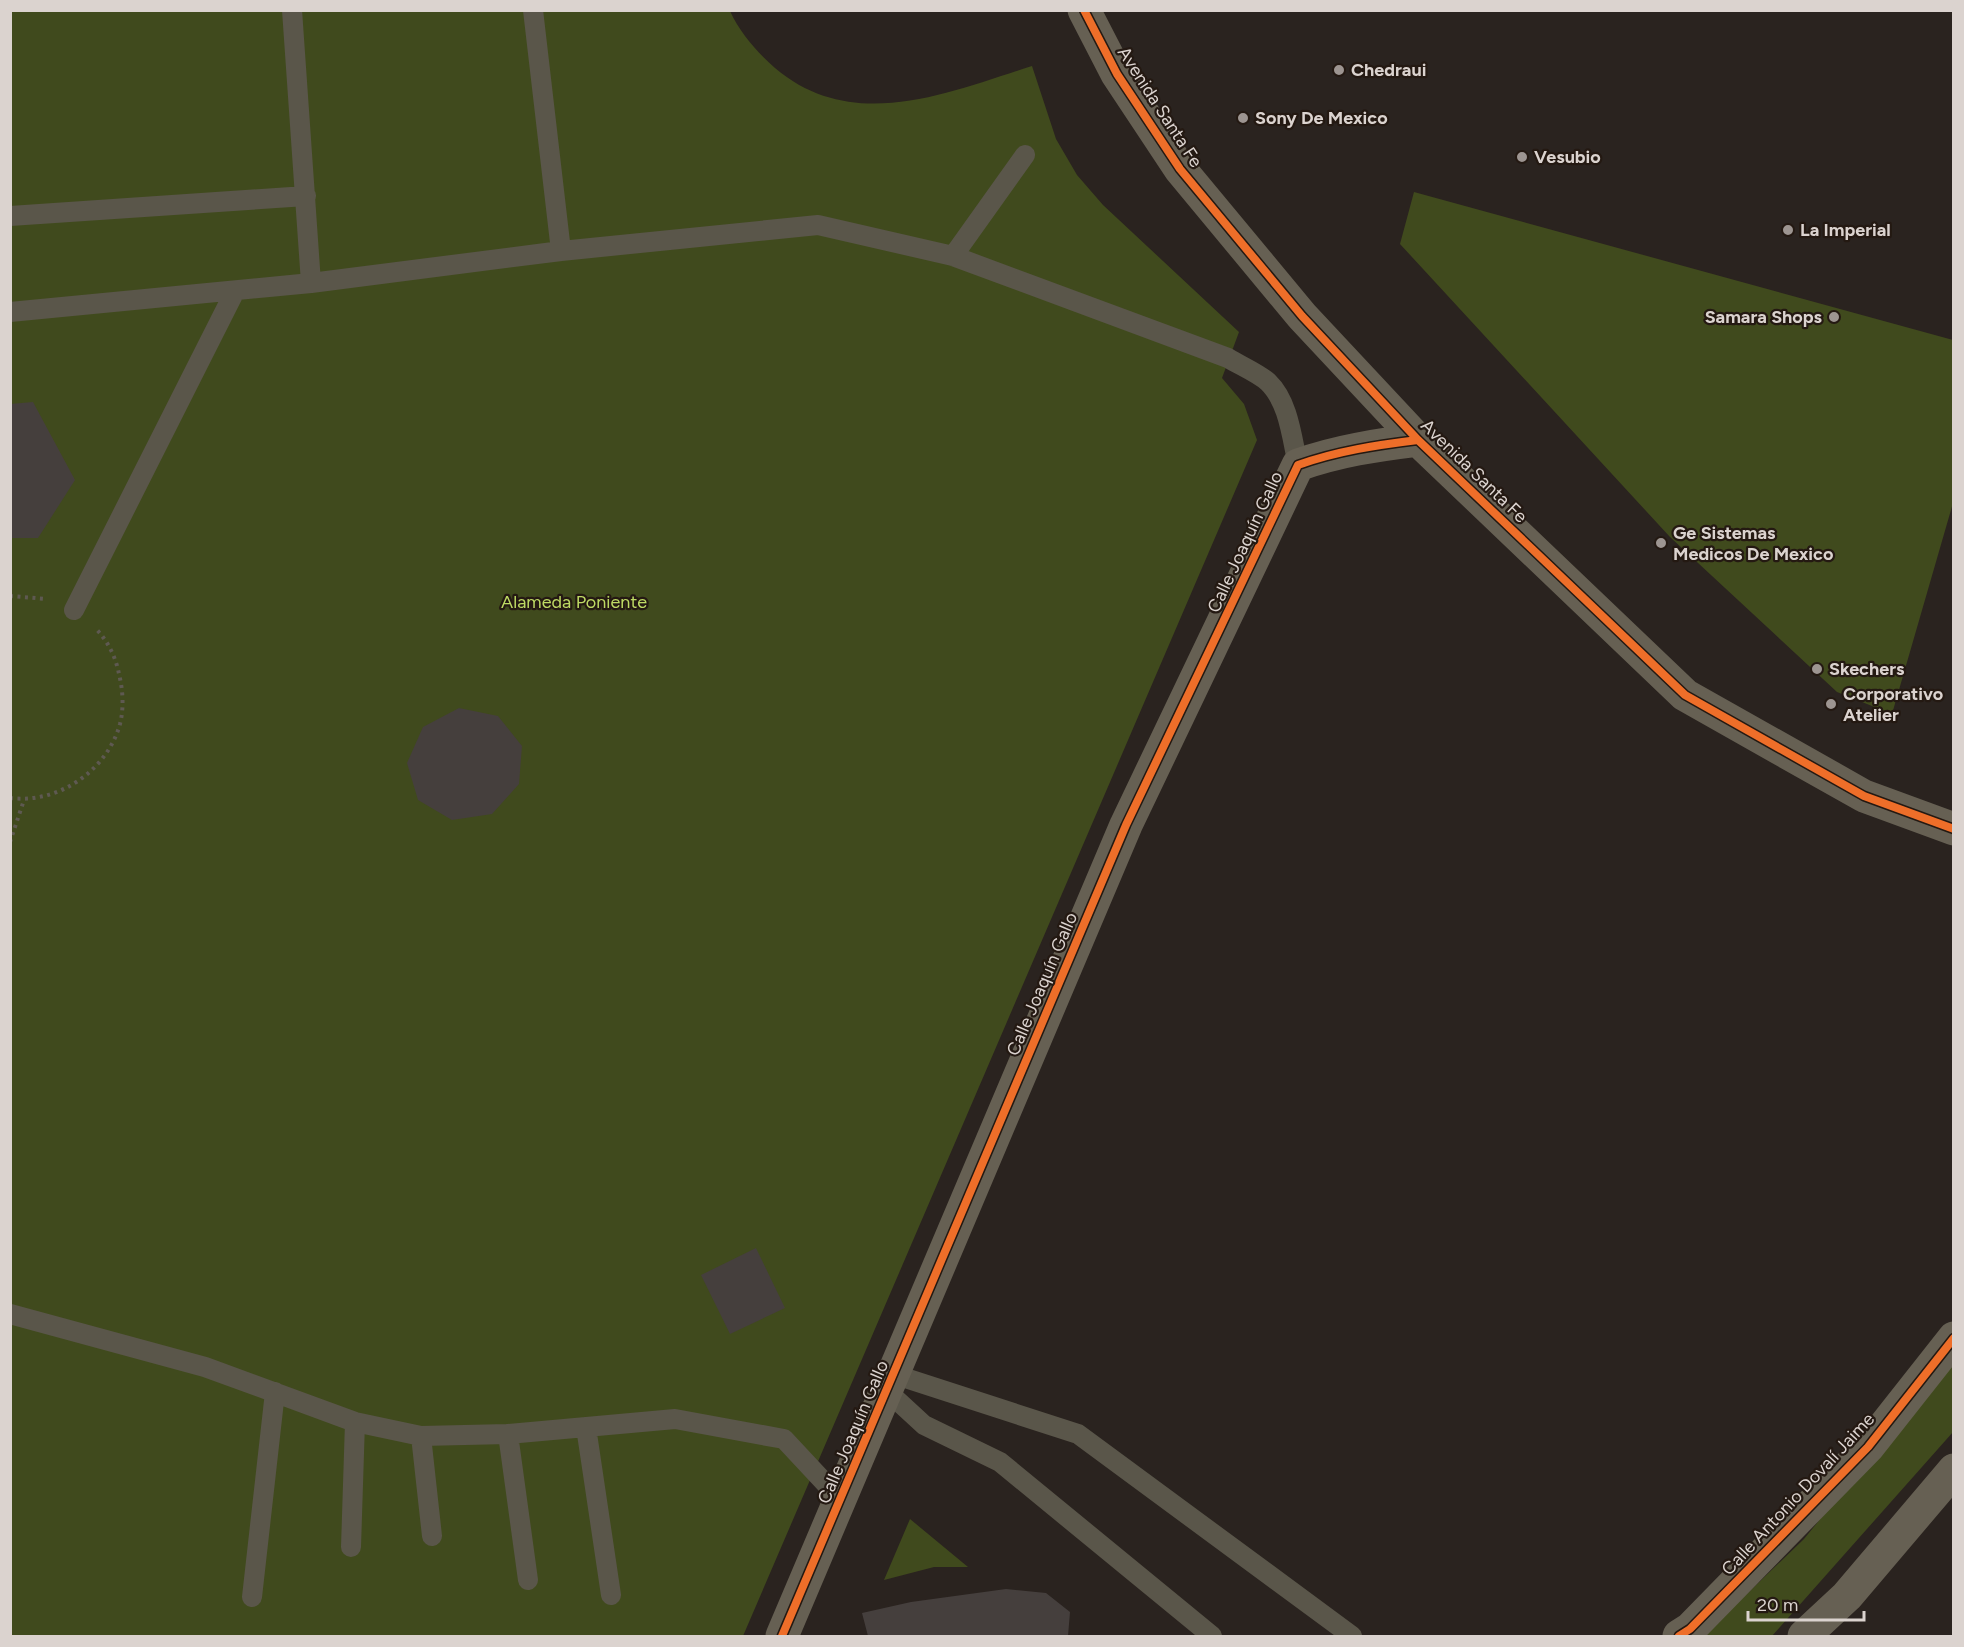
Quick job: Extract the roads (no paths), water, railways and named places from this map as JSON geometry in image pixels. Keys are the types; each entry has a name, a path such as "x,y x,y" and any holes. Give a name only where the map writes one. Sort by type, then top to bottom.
{"street":[{"name":"Avenida Santa Fe","path":"1084,10 1117,74 1180,169 1302,316 1418,440 1686,695 1864,796 1953,829"},
{"name":"Calle Joaquín Gallo","path":"782,1636 1126,825 1298,465 1324,456 1418,440"},
{"name":"Calle Antonio Dovalí Jaime","path":"1679,1636 1690,1629 1868,1447 1953,1338"},
{"path":"1804,1636 1847,1596 1953,1470"},
{"path":"1822,1636 1847,1596"}],"lane":[{"path":"292,10 311,283"},
{"path":"533,10 561,251"},
{"path":"953,256 1024,155"},
{"path":"10,216 306,196"},
{"path":"10,312 311,283 561,251 818,225 953,256 1228,358 1268,382 1279,396 1285,411 1298,465"},
{"path":"74,610 236,291"},
{"path":"10,1314 205,1367 355,1422 420,1436 508,1434 675,1419 783,1439 840,1499"},
{"path":"890,1382 924,1425 1000,1462 1212,1636"},
{"path":"890,1382 1078,1434 1352,1636"},
{"path":"252,1598 275,1392"},
{"path":"351,1547 355,1422"},
{"path":"586,1427 611,1595"},
{"path":"508,1434 528,1580"},
{"path":"420,1436 432,1536"}],"place":[{"name":"Chedraui","path":"1339,70"},
{"name":"Sony De Mexico","path":"1243,118"},
{"name":"Vesubio","path":"1522,157"},
{"name":"La Imperial","path":"1788,230"},
{"name":"Samara Shops","path":"1834,317"},
{"name":"Ge Sistemas Medicos De Mexico","path":"1661,543"},
{"name":"Skechers","path":"1817,669"},
{"name":"Corporativo Atelier","path":"1831,704"}],"park label":[{"name":"Alameda Poniente","path":"574,602"}]}
